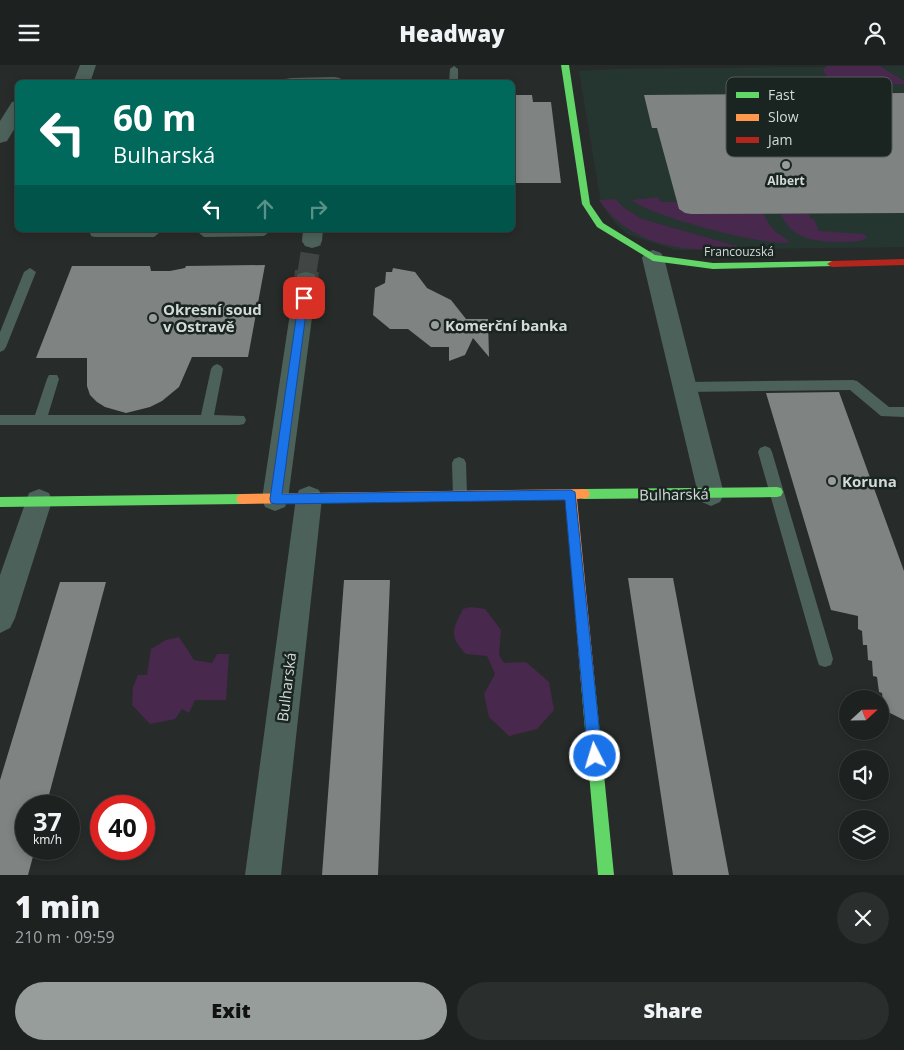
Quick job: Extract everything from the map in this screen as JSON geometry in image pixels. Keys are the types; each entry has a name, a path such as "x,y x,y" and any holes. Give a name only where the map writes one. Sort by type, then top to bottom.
{"street":[{"path":"82,80 88,65"},
{"name":"Francouzská","path":"565,65 586,204 600,225 622,240 653,258 713,266 904,262"},
{"path":"309,80 335,76"},
{"path":"0,137 15,111"},
{"path":"653,258 711,494"},
{"path":"276,499 306,280"},
{"name":"Bulharská","path":"0,502 777,492"},
{"path":"571,495 606,875"},
{"name":"Bulharská","path":"264,875 309,498"},
{"path":"0,618 40,501"}],"lane":[{"path":"454,69 454,80"},
{"path":"95,233 154,233"},
{"path":"204,233 264,233"},
{"path":"0,347 30,272"},
{"path":"206,420 217,369"},
{"path":"40,420 53,379"},
{"path":"685,387 853,385 886,413 904,412"},
{"path":"0,420 239,421"},
{"path":"765,452 825,659"},
{"path":"459,463 460,497"}],"shaded area":[{"path":"827,66 880,66 904,81 904,84 892,84 892,77 827,77 823,70"},
{"path":"904,66 904,247 675,250 627,234 614,222 601,203 579,71"},
{"path":"658,197 660,202 677,202 680,210 688,214 764,214 772,228 790,242 778,243 759,240 709,229 660,214 632,200"},
{"path":"615,199 624,208 642,219 747,249 682,248 650,240 622,225 599,200"},
{"path":"781,214 809,214 811,219 814,219 819,231 864,234 867,237 859,241 844,242 807,238 792,230"},
{"path":"470,607 485,609 501,630 499,655 504,663 526,662 549,682 554,710 537,729 509,736 489,717 484,694 495,674 487,656 466,654 457,642 454,633 463,609"},
{"path":"179,637 194,660 212,663 217,654 229,654 226,700 195,700 189,713 182,709 175,719 150,724 132,705 133,687 138,675 147,675 151,649 166,640"}],"building":[{"name":"Albert","path":"892,93 904,93 904,213 685,213 679,209 657,128 652,128 644,95 726,94 726,157 892,157"},
{"path":"515,95 532,95 533,102 551,102 561,183 515,183"},
{"name":"Okresní soud v Ostravě","path":"265,265 248,357 192,357 179,387 162,401 150,407 126,413 105,407 97,402 90,395 87,386 87,358 36,358 72,266 150,266 151,271 170,271 185,268 186,266"},
{"path":"393,268 415,272 427,288 451,300 466,319 488,319 489,357 473,338 465,355 449,361 449,347 431,347 408,329 390,329 373,315 375,288 385,283 386,272 392,272"},
{"name":"Koruna","path":"839,392 904,571 904,720 889,712 889,690 879,690 877,677 873,676 872,661 868,660 867,645 863,645 862,631 858,629 858,616 831,610 766,393"},
{"path":"628,578 673,578 729,875 673,875"},
{"path":"344,580 390,580 378,875 322,875"},
{"path":"60,582 106,582 49,795 15,795 15,860 32,860 28,875 0,875 0,780"}],"tunnel":[{"path":"307,272 312,241"},
{"path":"306,280 307,271"}],"traffic: fast":[{"path":"565,65 586,204 600,225 653,258 713,266 832,264"},
{"path":"584,494 777,492"},
{"path":"0,502 242,499"},
{"path":"588,684 606,875"}],"traffic: slow":[{"path":"242,499 584,494"},
{"path":"571,495 588,684"}],"traffic: jam":[{"path":"832,264 904,262"}],"place":[{"name":"Albert","path":"786,165"},
{"name":"Okresní soud v Ostravě","path":"153,318"},
{"name":"Komerční banka","path":"435,325"},
{"name":"Koruna","path":"832,481"}],"route":[{"path":"304,298 276,499 571,495 595,756"}]}
